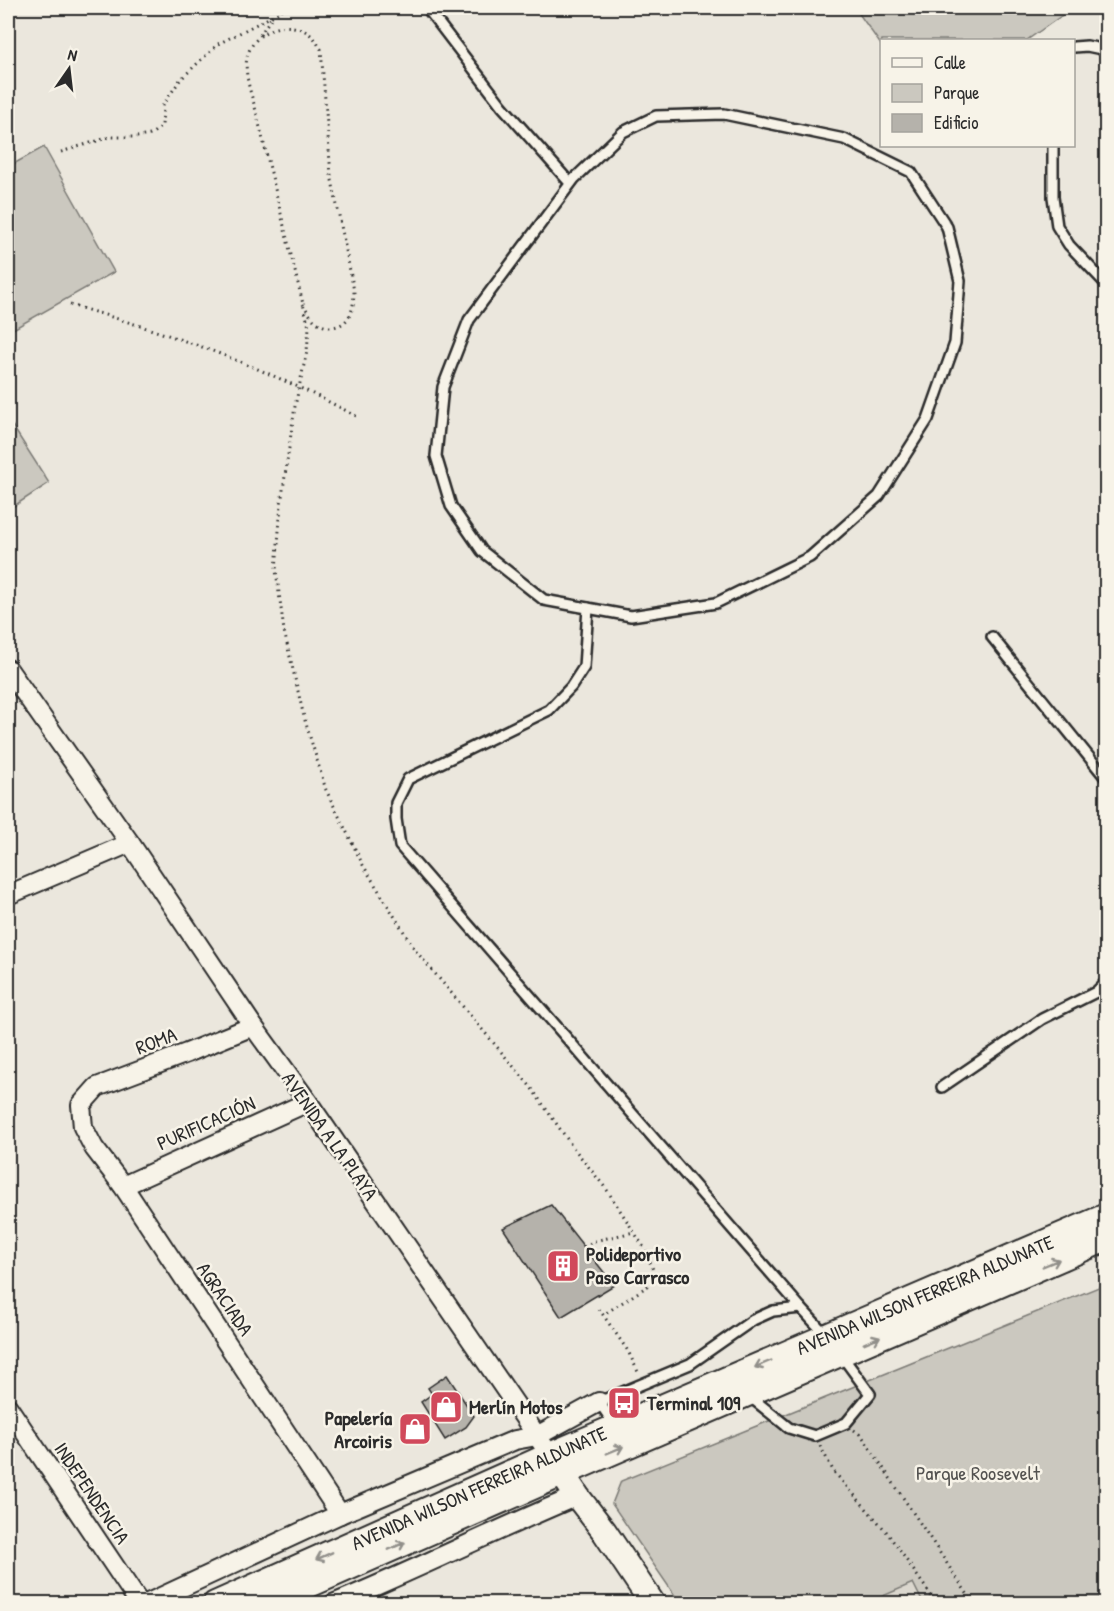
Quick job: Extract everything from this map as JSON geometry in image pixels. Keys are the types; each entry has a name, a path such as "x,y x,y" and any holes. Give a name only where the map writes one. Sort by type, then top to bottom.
{"main road":[{"name":"AVENIDA WILSON FERREIRA ALDUNATE","path":"266,1604 550,1455 746,1394 834,1345 1107,1216"},
{"name":"AVENIDA WILSON FERREIRA ALDUNATE","path":"215,1604 550,1455 1107,1239"},
{"name":"AVENIDA A LA PLAYA","path":"550,1455 652,1604"}],"street":[{"name":"AVENIDA A LA PLAYA","path":"8,669 550,1455"},
{"path":"8,702 25,695"},
{"path":"8,895 130,843"},
{"name":"ROMA","path":"81,1105 97,1087 253,1026"},
{"name":"PURIFICACIÓN","path":"123,1186 308,1102"},
{"name":"AGRACIADA","path":"81,1105 83,1127 94,1148 123,1186 340,1514"},
{"path":"550,1455 599,1402"},
{"name":"INDEPENDENCIA","path":"8,1407 140,1604"},
{"name":"AVENIDA WILSON FERREIRA ALDUNATE","path":"146,1604 340,1514 515,1440 550,1455"},
{"path":"333,1604 577,1497"}],"lane":[{"path":"427,8 502,106 570,183"},
{"path":"1075,47 1087,45 1107,50"},
{"path":"724,114 844,139 911,172 947,227 960,281 955,343 928,419 879,496 810,557 716,603 631,616 544,600 482,551 451,506 436,456 443,387 469,320 570,183 623,132 656,116 724,114"},
{"path":"1053,147 1053,197 1057,225 1069,245 1107,284"},
{"path":"588,608 584,667 571,687 549,710 408,779 396,803 400,846 834,1345 870,1394 846,1423 815,1436 789,1428 746,1394"},
{"path":"992,637 1107,778"},
{"path":"942,1087 1042,1019 1096,992 1107,982"},
{"path":"616,1428 599,1402 690,1364 753,1320 773,1311 801,1308"}],"path":[{"path":"61,152 110,137 150,135 162,126 163,105 180,80 218,44 278,13 283,8"},
{"path":"272,15 248,52 247,80 309,327 308,351 295,406 281,504 276,570 284,631 304,717 326,790 363,865 415,950 530,1086 572,1146 607,1190 645,1249 657,1280 603,1315"},
{"path":"257,39 268,31 284,26 299,28 313,38 321,49 331,175 354,291 354,306 348,320 339,326 326,327 316,322 303,304"},
{"path":"69,305 115,317 199,345 258,368 358,417"},
{"path":"584,1247 594,1241 634,1232"},
{"path":"599,1309 628,1351 644,1383"},
{"path":"846,1423 862,1436 974,1604"},
{"path":"815,1436 834,1472 886,1531 937,1604"}],"shaded area":[{"path":"914,1583 923,1603 867,1604"}],"green space":[{"path":"855,8 1071,9 1028,39 880,39 880,44"},
{"path":"44,147 114,272 8,332 8,167"},
{"path":"8,419 49,483 8,510"},
{"name":"Parque Roosevelt","path":"1106,1284 1106,1603 923,1603 913,1583 867,1603 680,1603 612,1504 621,1481"}],"building":[{"name":"Polideportivo Paso Carrasco","path":"551,1205 614,1285 561,1317 503,1228"},
{"name":"Merlín Motos","path":"447,1375 474,1416 466,1427 445,1440 421,1402 432,1394 428,1388"}],"place":[{"name":"Polideportivo Paso Carrasco","path":"563,1266"},
{"name":"Terminal 109","path":"624,1403"},
{"name":"Merlín Motos","path":"446,1407"},
{"name":"Papelería Arcoiris","path":"415,1429"}]}
